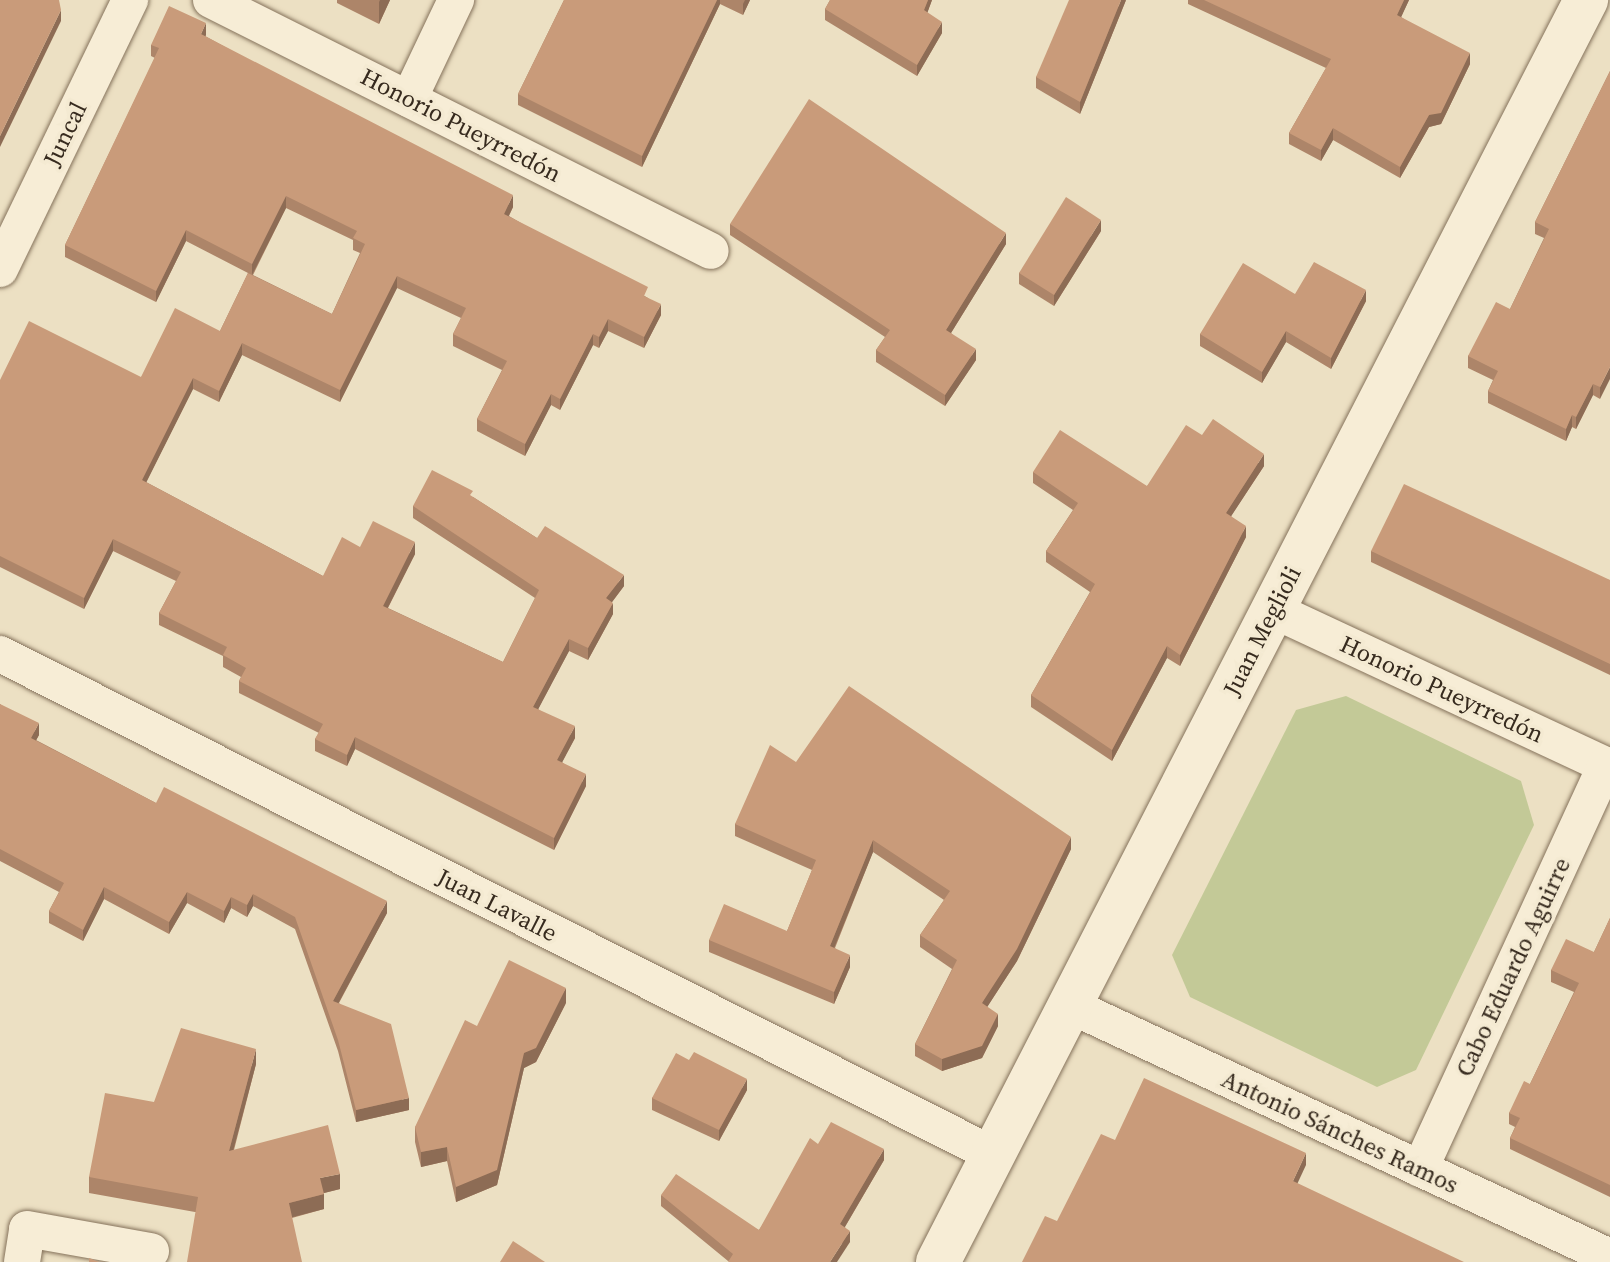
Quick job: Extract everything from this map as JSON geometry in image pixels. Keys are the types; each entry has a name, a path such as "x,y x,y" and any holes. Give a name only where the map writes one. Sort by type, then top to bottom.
{"main road":[{"name":"Juan Meglioli","path":"938,1262 1586,0"}],"street":[{"name":"Juncal","path":"0,269 130,0"},
{"name":"Honorio Pueyrredón","path":"211,0 711,251"},
{"path":"409,99 456,0"},
{"name":"Honorio Pueyrredón","path":"1273,610 1608,766"},
{"name":"Juan Lavalle","path":"0,654 994,1155"},
{"name":"Cabo Eduardo Aguirre","path":"1420,1169 1608,766"},
{"name":"Antonio Sánches Ramos","path":"1071,1006 1610,1257"},
{"path":"22,1262 27,1229 151,1251"}],"green space":[{"path":"1346,696 1521,781 1534,825 1416,1070 1377,1087 1190,997 1172,955 1296,710"}],"building":[{"path":"0,0 59,0 61,10 0,136"},
{"path":"564,0 717,0 642,156 518,94"},
{"path":"830,0 928,0 924,10 942,22 917,65 825,9"},
{"path":"1069,0 1121,0 1080,102 1036,77"},
{"path":"1204,0 1404,0 1397,15 1470,53 1441,113 1429,115 1400,167 1333,128 1321,150 1289,133 1331,59"},
{"path":"169,6 206,23 201,34 513,195 504,214 648,287 644,296 661,304 644,337 608,319 599,337 593,334 560,399 551,394 525,444 477,419 507,361 453,334 466,308 397,276 340,390 242,343 219,391 193,378 142,480 323,576 342,537 360,547 373,521 415,542 383,606 503,662 539,590 413,506 432,470 473,491 470,495 537,538 545,526 624,575 606,598 613,603 588,648 569,639 533,707 575,726 557,760 586,774 554,838 355,737 347,755 315,739 323,724 239,681 246,668 223,655 227,647 159,613 181,572 113,539 84,598 0,556 0,380 29,321 141,377 175,308 220,331 248,273 332,314 365,244 353,238 357,231 286,196 252,264 186,230 156,291 65,245 159,48 151,45"},
{"path":"1610,71 1610,367 1600,387 1593,384 1576,417 1572,415 1566,429 1488,391 1498,371 1468,356 1496,302 1510,309 1549,229 1535,222"},
{"path":"809,99 1006,233 946,330 976,349 945,395 876,350 890,330 730,224"},
{"path":"1066,197 1101,220 1054,295 1019,273"},
{"path":"1314,262 1366,290 1331,358 1286,331 1262,372 1200,334 1243,263 1295,294"},
{"path":"1213,419 1264,454 1226,513 1246,526 1180,655 1167,646 1112,750 1031,695 1095,584 1046,551 1078,503 1033,472 1060,430 1147,486 1186,425 1202,435"},
{"path":"1404,484 1610,580 1610,664 1371,551"},
{"path":"849,686 1071,837 1017,949 982,1003 998,1014 982,1046 942,1059 915,1044 957,960 920,935 950,891 873,840 830,946 850,955 834,992 709,940 724,904 787,931 816,860 735,824 770,745 796,762"},
{"path":"0,704 39,723 31,738 156,803 164,787 387,901 333,1001 391,1024 409,1098 356,1110 338,1040 295,917 253,894 247,905 231,897 224,911 187,892 169,922 104,887 83,930 49,911 64,883 0,849"},
{"path":"1610,918 1610,1185 1510,1138 1520,1118 1509,1113 1524,1081 1530,1084 1579,983 1551,970 1566,939 1594,952"},
{"path":"509,960 566,988 536,1048 524,1053 497,1170 456,1187 447,1147 421,1152 415,1127 465,1020 477,1026"},
{"path":"181,1028 256,1049 229,1151 328,1125 340,1174 320,1178 324,1194 289,1203 302,1262 187,1262 198,1197 89,1177 105,1093 154,1102"},
{"path":"694,1052 747,1079 719,1130 652,1098 676,1053 689,1060"},
{"path":"1144,1078 1306,1153 1293,1181 1464,1262 1022,1262 1045,1216 1057,1221 1101,1134 1115,1140"},
{"path":"831,1122 884,1149 840,1224 850,1231 830,1262 728,1262 733,1254 661,1195 676,1174 759,1230 810,1138 818,1144"},
{"path":"513,1241 545,1262 500,1262"}]}
